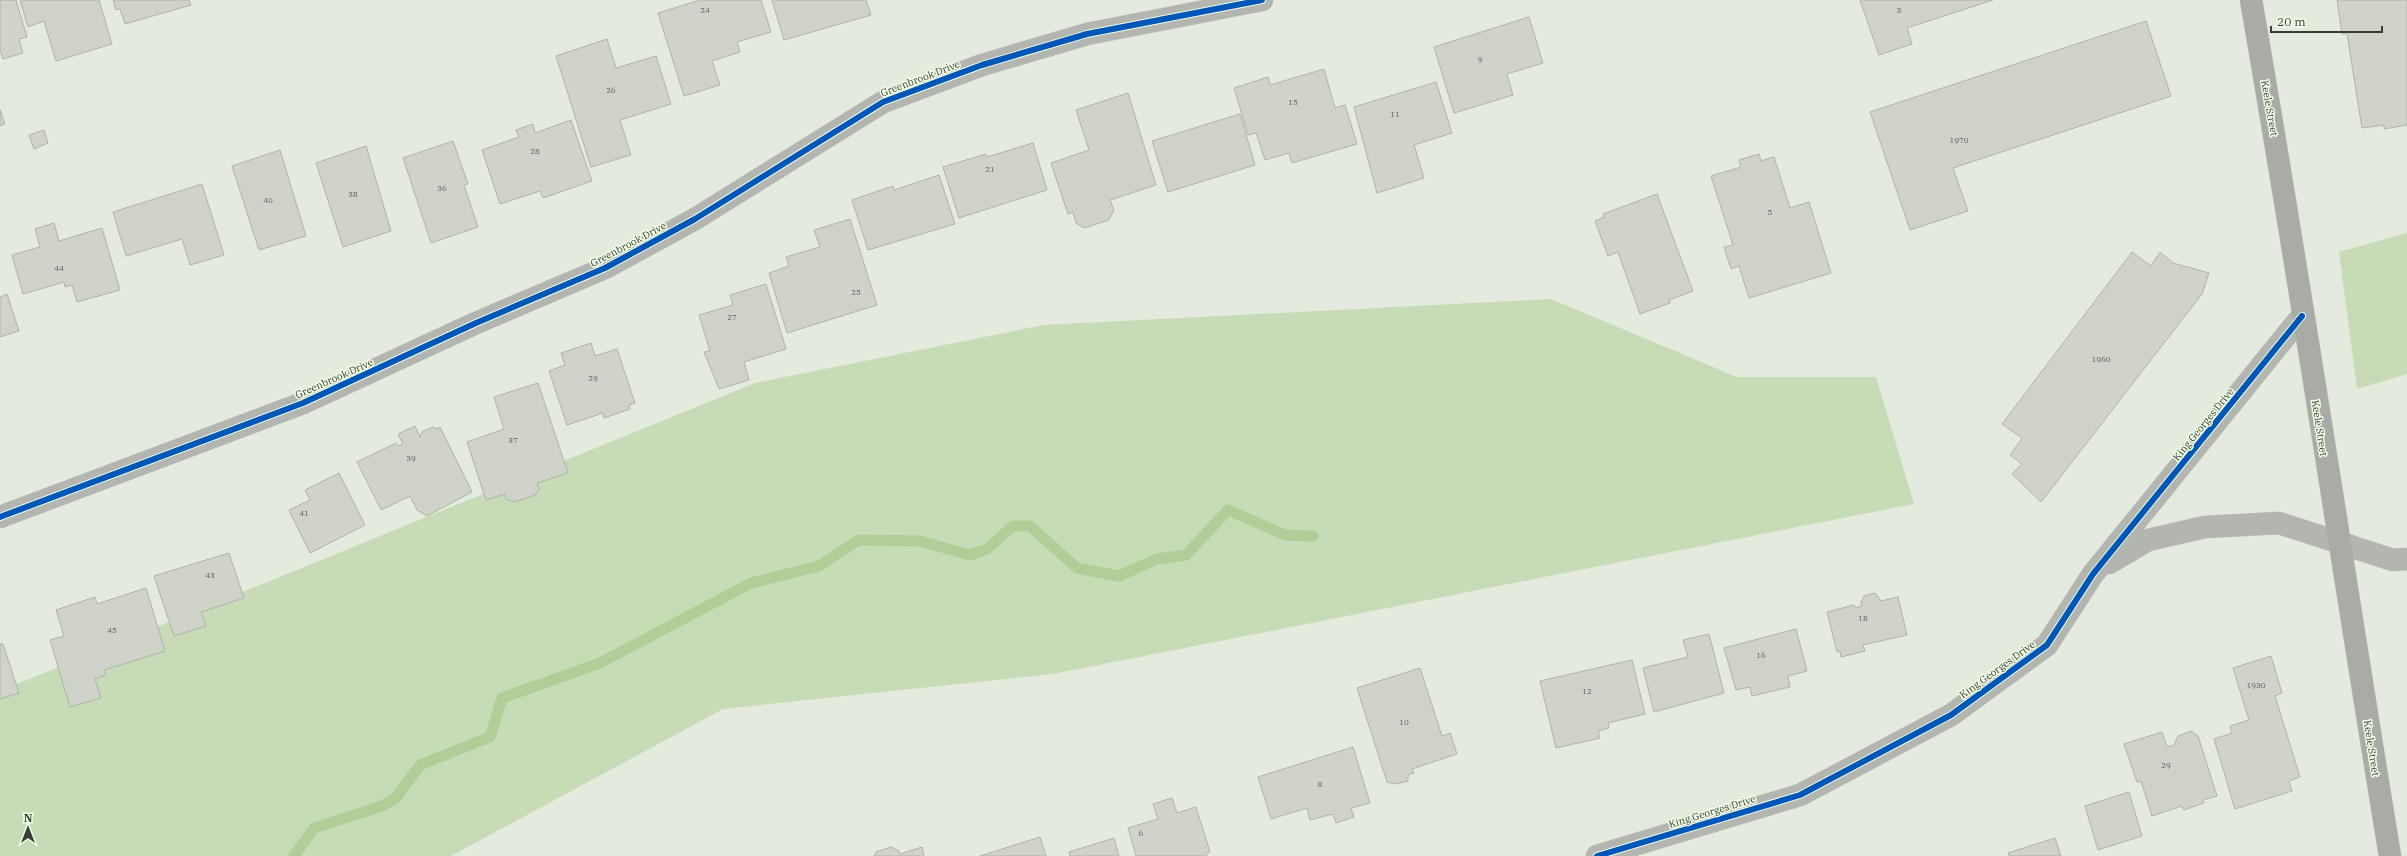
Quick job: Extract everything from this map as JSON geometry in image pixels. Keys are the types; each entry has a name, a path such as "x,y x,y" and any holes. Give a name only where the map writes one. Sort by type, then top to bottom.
{"main road":[{"name":"Keele Street","path":"2251,0 2274,133 2302,316 2390,856"}],"street":[{"name":"Greenbrook Drive","path":"0,518 303,403 476,323 605,268 695,219 883,102 982,65 1087,34 1262,0"},
{"name":"King Georges Drive","path":"1597,856 1800,795 1951,715 2046,645 2093,574 2302,316"},
{"name":"King Georges Drive","path":"2093,574 2148,540 2205,527 2279,523 2338,540 2393,560 2407,559"}],"green space":[{"path":"2407,233 2407,374 2357,389 2339,252"},
{"path":"1551,299 1737,377 1876,377 1914,504 1053,674 723,709 451,856 0,856 0,691 755,383 1044,325"}],"building":[{"path":"0,0 16,0 27,37 19,39 23,53 3,59 0,51"},
{"path":"20,0 99,0 112,44 56,61 44,21 28,27"},
{"path":"113,0 189,0 191,5 125,24 120,9 116,10"},
{"path":"700,0 761,0 771,32 737,42 740,52 712,61 720,85 684,96 658,13"},
{"path":"772,0 866,0 871,15 784,40"},
{"path":"1860,0 1993,0 1907,28 1912,44 1879,55"},
{"path":"2337,0 2407,0 2407,125 2384,129 2384,125 2362,128 2347,34 2342,34"},
{"path":"1529,17 1543,63 1507,74 1513,95 1454,113 1434,47"},
{"path":"2146,21 2171,96 1953,168 1968,211 1910,230 1870,112"},
{"path":"607,39 616,68 656,56 671,104 620,120 631,155 591,167 556,56"},
{"path":"1324,69 1335,108 1345,105 1357,144 1292,163 1289,153 1265,160 1256,133 1248,135 1234,88 1268,77 1270,85"},
{"path":"1436,82 1452,133 1414,145 1424,178 1377,193 1354,107"},
{"path":"1128,93 1156,185 1110,200 1114,210 1109,220 1084,228 1076,223 1073,212 1068,214 1051,163 1089,150 1076,110"},
{"path":"0,110 5,124 0,126"},
{"path":"1240,114 1255,165 1168,192 1152,141"},
{"path":"571,120 592,181 543,198 540,191 500,204 482,150 519,137 516,130 533,124 535,133"},
{"path":"44,130 48,143 34,149 29,135"},
{"path":"453,141 468,184 464,185 478,227 431,243 403,158"},
{"path":"1033,143 1047,190 959,218 943,167 986,154 987,157"},
{"path":"366,146 391,231 343,247 316,163"},
{"path":"280,150 306,236 259,250 232,166"},
{"path":"1759,154 1761,161 1774,157 1790,208 1809,202 1831,273 1749,298 1739,266 1731,269 1724,247 1733,245 1711,176 1741,167 1739,160"},
{"path":"939,175 955,224 868,250 852,200 893,186 894,190"},
{"path":"202,184 224,255 190,265 182,239 126,256 113,212"},
{"path":"1657,194 1693,291 1669,300 1670,303 1640,314 1618,252 1608,256 1595,221 1604,217 1603,214"},
{"path":"850,219 877,305 787,333 769,273 789,266 786,257 820,247 814,230"},
{"path":"54,223 59,241 102,228 120,290 77,302 72,285 65,287 64,282 23,294 12,255 40,247 35,229"},
{"path":"2132,252 2151,266 2160,252 2173,263 2209,273 2202,294 2041,502 2012,474 2022,464 2010,455 2022,438 2002,424"},
{"path":"766,284 786,349 744,362 749,380 719,389 704,352 710,351 699,315 733,305 730,295"},
{"path":"7,294 19,331 0,337 0,297"},
{"path":"591,343 595,356 617,349 635,403 629,405 630,409 604,418 603,413 567,425 549,371 565,365 561,353"},
{"path":"538,383 568,473 537,483 539,489 535,495 515,502 506,499 505,494 486,500 467,442 504,429 494,397"},
{"path":"415,426 420,437 422,432 433,427 437,429 440,427 472,492 427,516 417,510 410,496 381,510 357,462 396,443 398,446 403,444 398,434"},
{"path":"339,473 365,525 310,553 289,510 310,500 305,490"},
{"path":"229,553 244,598 201,612 206,626 174,636 154,576"},
{"path":"146,588 165,651 104,670 106,675 95,679 101,698 70,707 50,640 64,636 56,610 95,597 97,604"},
{"path":"1875,593 1881,601 1898,597 1907,635 1863,645 1865,651 1841,657 1840,651 1837,652 1827,612 1854,605 1855,608 1862,606 1861,602 1864,596"},
{"path":"1796,629 1807,671 1788,676 1790,687 1752,696 1750,687 1736,690 1724,648"},
{"path":"1709,634 1724,693 1654,712 1643,668 1688,657 1683,640"},
{"path":"0,644 3,644 19,693 0,699"},
{"path":"2271,656 2282,693 2275,696 2300,777 2289,781 2292,791 2235,809 2214,739 2232,733 2230,726 2249,720 2233,668"},
{"path":"1632,660 1645,714 1608,723 1609,728 1598,731 1600,738 1556,748 1540,681"},
{"path":"1420,668 1442,736 1450,733 1457,754 1412,769 1414,773 1408,775 1408,781 1395,784 1387,782 1357,688"},
{"path":"2191,731 2198,736 2217,796 2203,800 2204,803 2184,810 2182,806 2152,816 2141,781 2137,782 2124,744 2162,732 2167,747 2174,745 2178,736"},
{"path":"1353,747 1370,803 1351,808 1354,817 1336,823 1333,814 1310,820 1307,808 1271,819 1258,777"},
{"path":"2129,792 2142,836 2098,850 2085,806"},
{"path":"1172,798 1177,813 1196,807 1210,852 1206,853 1207,856 1136,856 1128,828 1158,819 1153,804"},
{"path":"1040,837 1046,856 980,856"},
{"path":"1114,838 1119,856 1070,856 1069,852"},
{"path":"2055,838 2061,856 2009,856 2008,853"},
{"path":"891,847 899,851 900,854 922,847 924,856 874,856 876,852"}],"waterway":[{"path":"294,856 314,828 382,806 396,798 420,765 490,737 502,698 600,663 751,583 819,566 859,540 920,541 970,555 987,549 1013,526 1030,526 1077,568 1119,576 1157,559 1186,555 1228,510 1285,535 1313,536"}],"cycle path":[{"path":"0,517 303,403 476,323 605,268 695,219 883,102 982,65 1087,34 1262,0"},
{"path":"1597,856 1800,795 1951,715 2047,645 2093,574 2302,316"}]}
